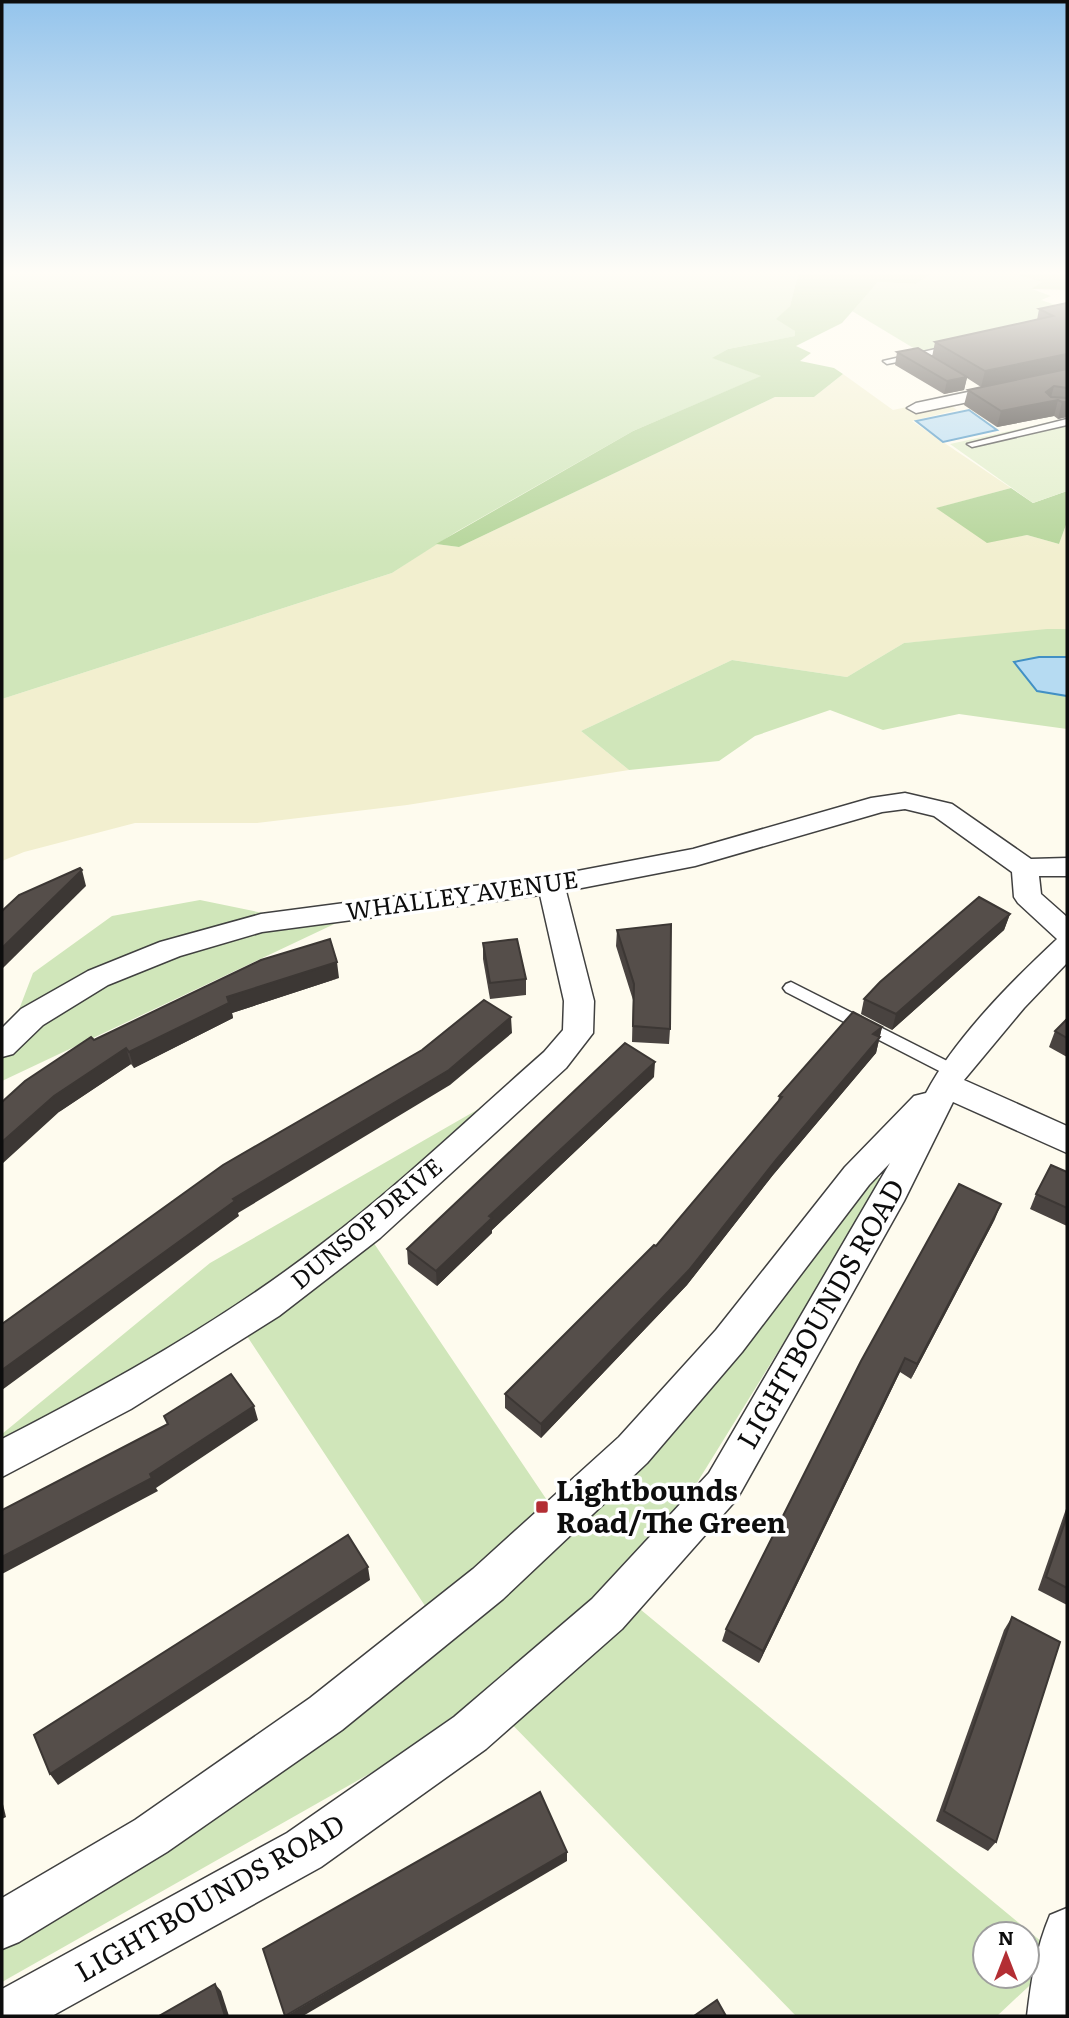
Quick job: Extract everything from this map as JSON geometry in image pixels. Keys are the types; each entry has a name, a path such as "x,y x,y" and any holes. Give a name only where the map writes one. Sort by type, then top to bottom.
{"street":[{"path":"916,408 977,391 1067,376"},
{"name":"WHALLEY AVENUE","path":"2,1046 32,1017 98,978 170,949 261,923 551,886 695,857 880,804 905,801 943,810 1025,868"},
{"path":"1067,867 1025,868 1028,897 1067,932"},
{"name":"DUNSOP DRIVE","path":"2,1459 89,1414 209,1345 305,1278 388,1210 555,1060 578,1033 579,1001 551,886"},
{"name":"LIGHTBOUNDS ROAD","path":"2,1925 151,1836 195,1806 326,1714 488,1584 633,1450 729,1341 857,1175 949,1078 1014,1000 1067,946"},
{"path":"949,1078 1067,1140"},
{"name":"LIGHTBOUNDS ROAD","path":"3,2016 304,1850 470,1734 607,1614 723,1486 892,1191 949,1078"},
{"path":"1052,2016 1060,1957 1067,1932"}],"lane":[{"path":"972,444 1067,422"},
{"path":"791,988 949,1078"}],"shaded area":[{"path":"843,374 893,410 907,407 914,412 950,405 957,410 912,421 1011,488 937,508 987,542 1027,535 1059,544 1067,522 1067,629 904,643 847,677 732,660 581,731 629,770 407,805 257,823 135,823 24,852 2,861 2,699 392,573 436,544 459,547 775,397 814,397"}],"green space":[{"path":"2,368 741,368 762,376 633,431 456,532 392,573 2,699"},
{"path":"740,368 834,368 843,374 814,397 775,397 459,547 436,544 633,431 761,376"},
{"path":"1055,421 1067,428 1067,491 1033,503 950,444"},
{"path":"1011,488 1033,503 1067,491 1067,522 1059,544 1027,535 987,543 936,508"},
{"path":"1067,629 1067,657 1039,657 1037,691 1067,696 1067,729 959,714 883,730 830,710 755,736 719,761 629,770 581,731 732,660 847,677 904,643"},
{"path":"200,900 292,919 366,909 2,1081 2,1047 7,1041 33,973 112,916"},
{"path":"538,1075 365,1230 559,1518 437,1624 239,1324 2,1450 2,1434 210,1263"},
{"path":"874,1176 884,1180 695,1486 622,1577 471,1703 385,1765 2,1982 2,1949 50,1921 635,1470 755,1336"},
{"path":"623,1595 1015,1920 971,1920 971,1990 1025,1990 997,2016 796,2016 498,1710"},
{"path":"1041,1941 1060,1957 1041,1975"}],"water":[{"path":"969,410 997,430 943,442 916,421"},
{"path":"1039,657 1067,657 1067,696 1037,691 1014,662"}],"building":[{"path":"925,368 952,368 967,377 947,381"},
{"path":"1067,369 1067,388 1054,386 1046,392 1051,397 1067,398 1067,402 1058,400 1001,411 968,390"},
{"path":"80,868 82,870 2,948 2,911 19,895"},
{"path":"979,897 1010,914 896,1014 864,999 880,982"},
{"path":"671,924 670,1029 633,1026 634,984 617,930"},
{"path":"330,939 337,962 227,997 229,1003 129,1052 126,1048 54,1096 2,1142 2,1102 25,1081 91,1037 94,1040 261,960"},
{"path":"517,939 526,979 490,983 483,943"},
{"path":"484,1000 511,1017 449,1070 233,1199 235,1201 2,1370 2,1324 223,1165 422,1050"},
{"path":"853,1012 882,1027 873,1034 880,1037 776,1160 689,1270 541,1424 505,1394 654,1245 656,1246 782,1097 779,1096"},
{"path":"1067,1019 1067,1038 1055,1031"},
{"path":"625,1043 655,1062 489,1216 492,1218 436,1271 407,1249"},
{"path":"1051,1165 1067,1172 1067,1208 1036,1194"},
{"path":"959,1184 1001,1204 917,1364 905,1358 763,1651 726,1629 861,1361"},
{"path":"231,1374 254,1406 150,1474 152,1478 2,1557 2,1510 168,1424 164,1416"},
{"path":"1067,1516 1067,1588 1046,1577"},
{"path":"348,1535 368,1567 50,1774 34,1735"},
{"path":"1012,1617 1060,1642 996,1842 944,1811"},
{"path":"540,1792 567,1852 285,2016 263,1949"},
{"path":"215,1984 225,2016 159,2016"},
{"path":"717,2000 726,2016 694,2016"}],"place":[{"name":"Lightbounds Road/The Green","path":"542,1507"}]}
